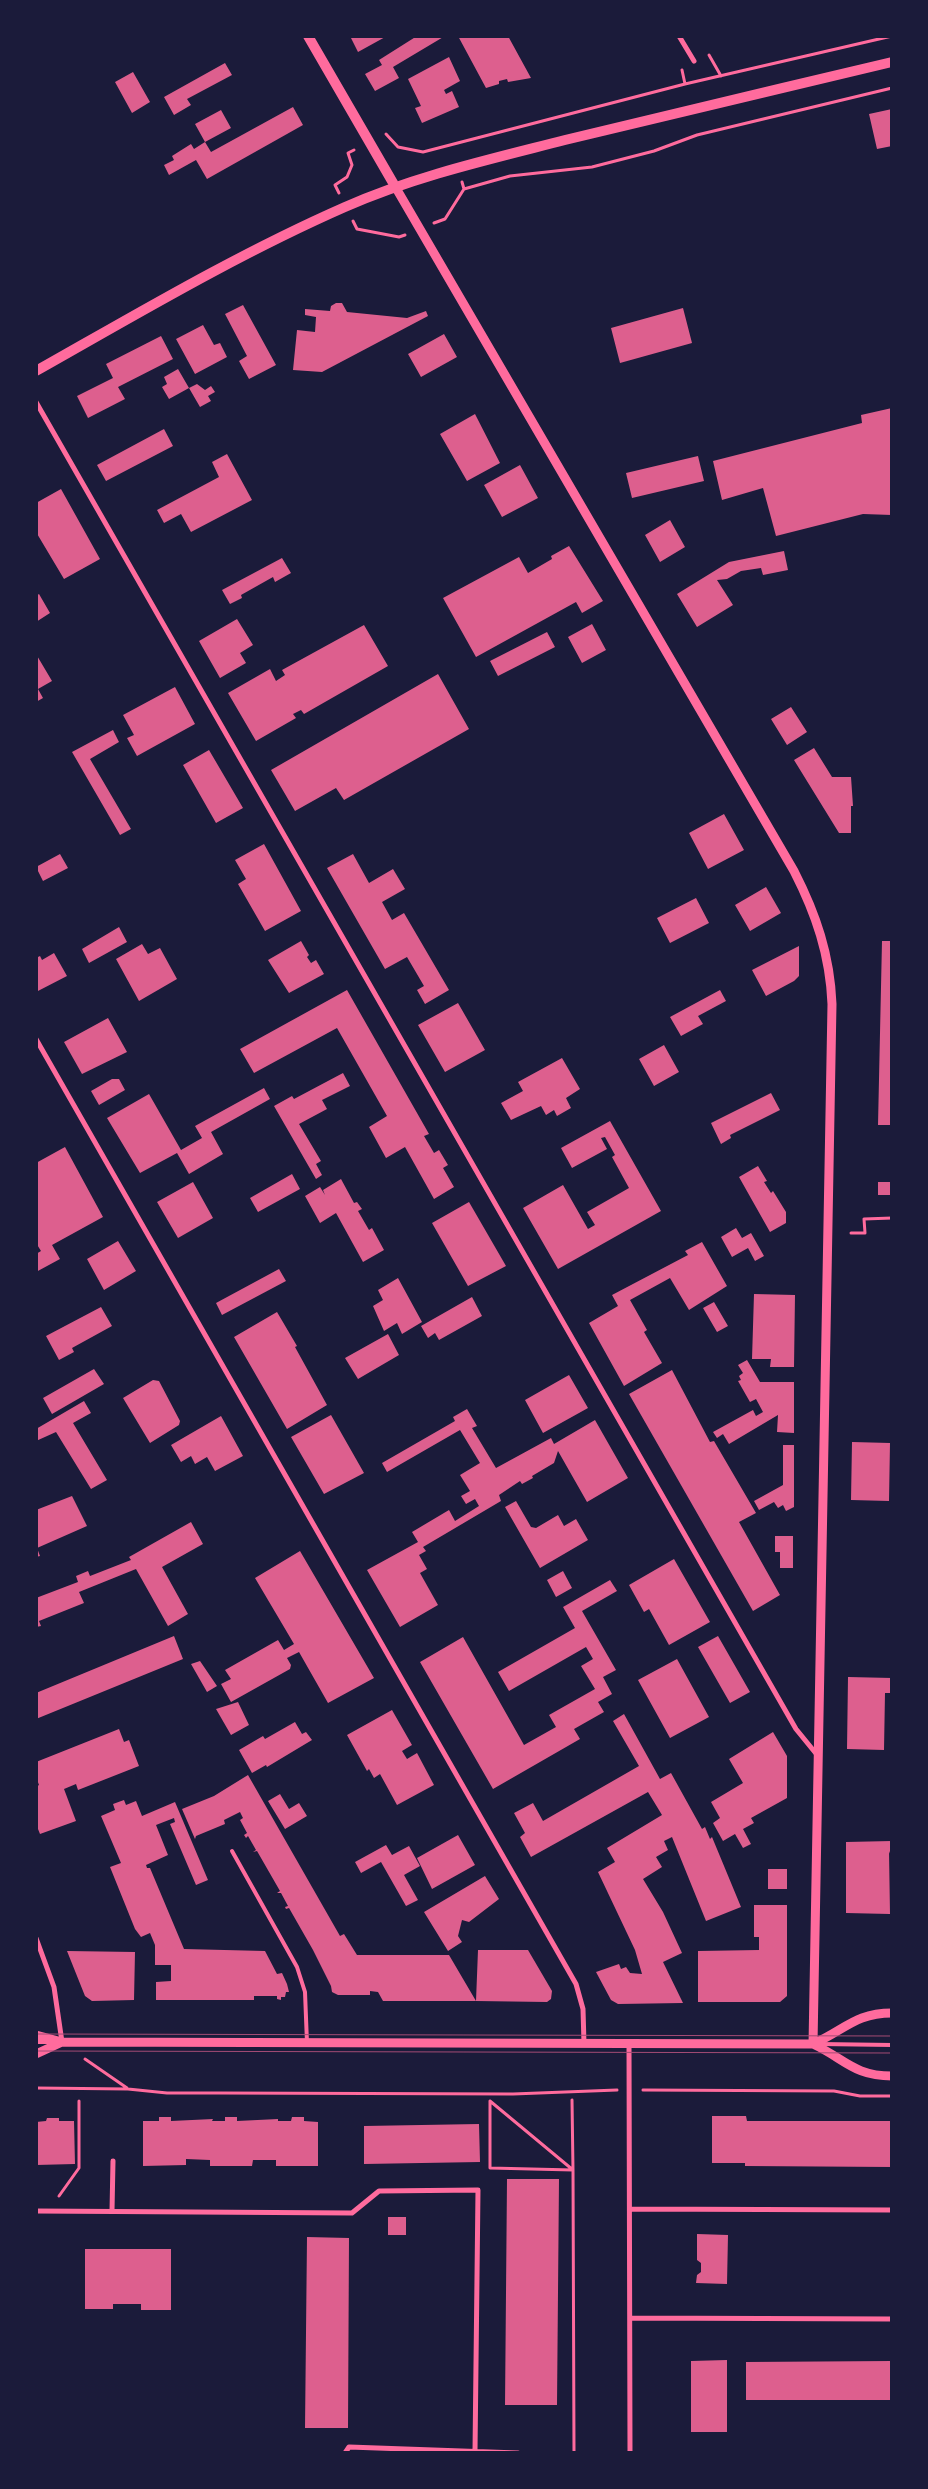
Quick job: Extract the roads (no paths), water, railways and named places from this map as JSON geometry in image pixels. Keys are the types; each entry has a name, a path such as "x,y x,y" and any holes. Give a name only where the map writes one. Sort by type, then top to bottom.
{"main road":[{"path":"308,36 396,188"},
{"path":"36,371 252,252 345,207 396,188 481,162 892,62"}],"street":[{"path":"679,36 694,61"},
{"path":"396,188 794,871 817,920 824,944 831,983 832,1004 813,2044"},
{"path":"36,402 796,1729 818,1756"},
{"path":"36,1039 576,1984 583,2009 584,2044"},
{"path":"36,1938 54,1987 62,2042"},
{"path":"36,2035 62,2042 813,2044 833,2036 859,2017 876,2012 892,2013"},
{"path":"36,2054 62,2042"},
{"path":"630,2044 630,2453"},
{"path":"813,2044 832,2053 858,2072 876,2076 892,2076"},
{"path":"112,2211 113,2161"},
{"path":"36,2211 352,2213 379,2190 478,2190 475,2451"},
{"path":"631,2209 892,2210"},
{"path":"631,2318 892,2319"},
{"path":"345,2453 349,2447 518,2453"}],"lane":[{"path":"232,1851 298,1967 305,1992 306,2043"},
{"path":"36,2042 62,2042"},
{"path":"813,2044 892,2045"}],"tram line":[{"path":"36,2034 892,2036"},
{"path":"36,2051 892,2053"}]}
